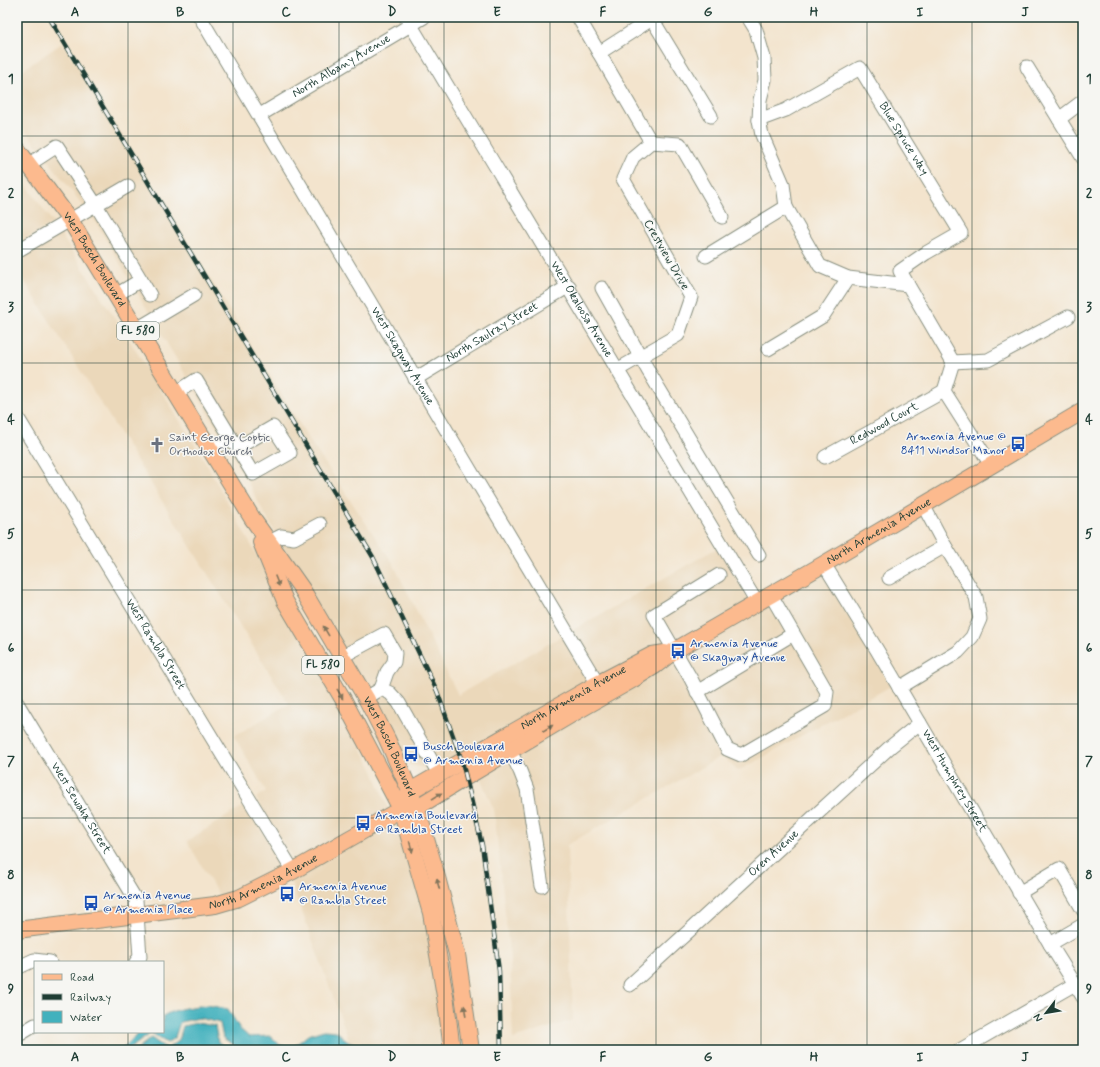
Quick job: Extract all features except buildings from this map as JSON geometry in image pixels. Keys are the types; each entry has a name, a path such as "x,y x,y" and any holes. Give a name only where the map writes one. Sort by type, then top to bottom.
{"main road":[{"name":"West Busch Boulevard","path":"17,149 70,220 252,518 302,589 366,698 387,739 410,791"},
{"name":"North Armenia Avenue","path":"410,791 439,774 601,690 656,665 674,651 1083,411"},
{"name":"West Busch Boulevard","path":"252,518 285,601 409,809 457,954 471,1050"},
{"name":"North Armenia Avenue","path":"17,930 215,905 240,898 409,809 510,751 601,690"},
{"path":"409,809 410,791"},
{"name":"West Busch Boulevard","path":"409,809 446,1002 452,1050"}],"street":[{"name":"West Skagway Avenue","path":"200,17 601,690"},
{"name":"North Albany Avenue","path":"260,116 408,21 424,17"},
{"path":"578,17 651,142 680,144 722,217"},
{"path":"748,17 756,30 764,58 765,80 760,100 759,120 762,135 783,184 786,207 820,266 848,278 908,285 953,362 944,391 991,465"},
{"path":"599,53 653,18 711,116"},
{"name":"West Okaloosa Avenue","path":"408,21 569,286 617,370 764,599 793,634 827,692 825,706 741,755 727,749 697,692"},
{"path":"1027,67 1083,158"},
{"name":"Blue Spruce Way","path":"759,120 786,110 860,68 961,233 900,271 908,285"},
{"path":"1060,119 1083,100"},
{"name":"Crestview Drive","path":"617,370 678,335 691,297 623,179 633,157 651,142"},
{"path":"28,165 57,146 96,205 150,295"},
{"path":"17,251 128,186"},
{"path":"706,256 786,207"},
{"path":"768,349 823,316 848,278"},
{"path":"116,295 141,280"},
{"name":"North Saulray Street","path":"415,379 569,286"},
{"path":"602,288 640,357 759,555"},
{"path":"136,329 194,294"},
{"path":"953,362 988,360 1068,317"},
{"path":"176,393 196,380 234,443 253,474 290,453 273,427 234,443 210,450"},
{"name":"Redwood Court","path":"825,457 944,391"},
{"name":"West Rambla Street","path":"17,417 293,871"},
{"path":"899,688 958,652 972,637 980,619 976,597 923,506"},
{"path":"269,542 281,536 294,538 320,524"},
{"path":"889,578 945,546"},
{"name":"West Humphrey Street","path":"824,564 1083,997"},
{"path":"719,575 654,615 697,692 793,634"},
{"path":"342,657 384,634 395,653 394,662 387,672 381,689 366,698"},
{"path":"381,689 390,693 399,704 439,774"},
{"name":"West Sewaha Street","path":"17,703 136,900 140,957 137,961"},
{"name":"Oren Avenue","path":"630,985 890,747 920,724"},
{"path":"510,751 527,789 542,886"},
{"path":"1020,893 1059,869 1083,910"},
{"path":"1050,944 1083,925"},
{"path":"17,968 34,960 42,961"},
{"path":"960,1050 1075,984"},
{"path":"17,1036 34,1027"}],"shaded area":[{"path":"62,43 121,134 312,444 393,563 458,695 562,636 589,682 434,769 409,765 384,719 285,551 234,457 95,221 17,118 17,74"},
{"path":"17,171 53,223 17,244"},
{"path":"60,233 206,463 337,702 373,771 389,810 295,863 256,798 266,791 234,736 289,704 17,269 17,258"},
{"path":"717,548 749,601 676,643 600,675 573,630"},
{"path":"822,573 891,686 738,771 722,756 567,845 573,1020 513,1039 510,959 494,809 479,776 677,656"},
{"path":"245,805 284,869 238,893 220,897 187,841"},
{"path":"394,820 405,847 425,916 440,1002 442,1041 445,1050 385,1050 364,1044 350,1043 290,879"}],"water":[{"path":"207,1005 228,1009 240,1029 249,1037 271,1036 280,1045 292,1048 308,1035 324,1030 336,1031 350,1043 364,1044 385,1050 242,1050 223,1038 220,1023 199,1018 180,1022 175,1037 167,1043 151,1033 164,1033 164,1015 184,1008"},
{"path":"197,1023 215,1026 218,1042 231,1050 136,1050 151,1038 167,1049 179,1040 183,1026"},
{"path":"139,1033 151,1033 128,1050 121,1050"}],"railway":[{"path":"49,17 373,557 437,691 462,761 482,845 499,971 501,1050"}],"place":[{"name":"Armenia Avenue @ 8411 Windsor Manor","path":"1018,444"},
{"name":"Saint George Coptic Orthodox Church","path":"157,445"},
{"name":"Armenia Avenue @ Skagway Avenue","path":"678,651"},
{"name":"Busch Boulevard @ Armenia Avenue","path":"411,754"},
{"name":"Armenia Boulevard @ Rambla Street","path":"363,823"},
{"name":"Armenia Avenue @ Rambla Street","path":"287,894"},
{"name":"Armenia Avenue @ Armenia Place","path":"91,903"}]}
